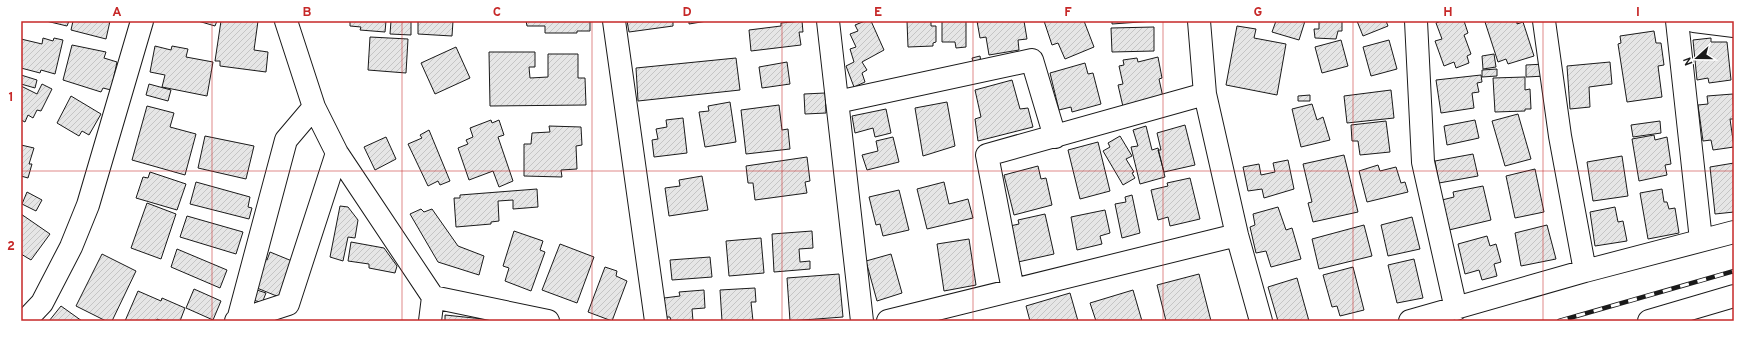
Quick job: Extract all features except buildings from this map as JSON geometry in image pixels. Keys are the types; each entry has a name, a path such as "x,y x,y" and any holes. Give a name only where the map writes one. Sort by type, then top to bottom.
{"street":[{"path":"25,321 42,303 71,247 85,212 142,21"},
{"path":"286,21 314,107 337,153 433,297 430,321"},
{"path":"614,21 656,321"},
{"path":"828,21 862,321"},
{"path":"1199,21 1205,94 1237,235 1261,321"},
{"path":"1416,21 1423,162 1456,308"},
{"path":"1544,21 1560,136 1585,271"},
{"path":"1677,21 1701,240"},
{"path":"1694,21 1734,26"},
{"path":"837,102 1032,60 1055,137"},
{"path":"1013,290 987,156 1205,94"},
{"path":"237,320 286,140 314,107"},
{"path":"237,320 288,304 337,153"},
{"path":"1410,321 1585,271 1734,232"},
{"path":"888,321 1237,235"},
{"path":"1649,321 1734,296"},
{"path":"433,297 548,321"}],"railway":[{"path":"1559,321 1734,271"}]}
